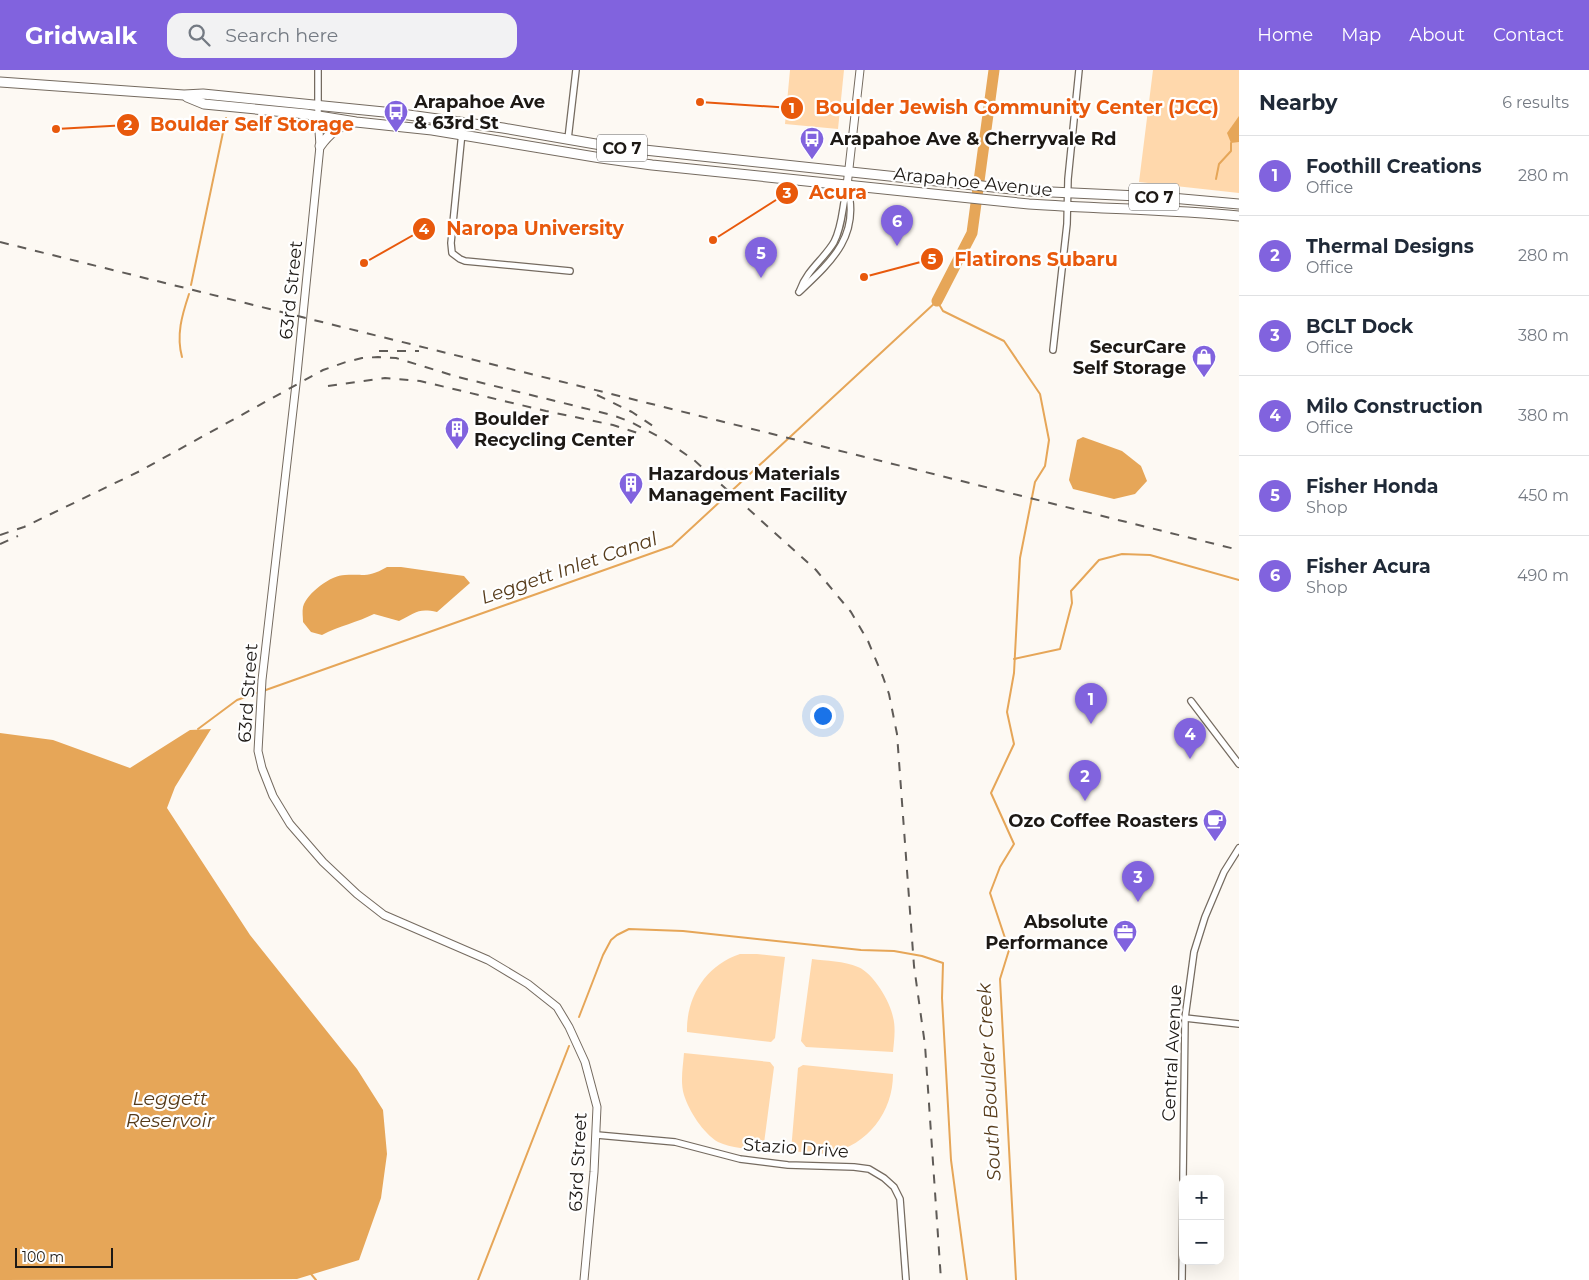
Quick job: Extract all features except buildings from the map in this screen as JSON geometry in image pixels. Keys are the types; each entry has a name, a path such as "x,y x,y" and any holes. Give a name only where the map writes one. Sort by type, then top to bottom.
{"main road":[{"name":"CO 7","path":"0,82 184,95 204,94 318,105"},
{"name":"CO 7","path":"184,95 204,104 318,116"},
{"name":"Arapahoe Avenue","path":"318,105 463,122 607,146 848,172 1068,194 1160,197 1239,204"},
{"name":"Arapahoe Avenue","path":"318,116 461,134 644,164 997,201 1068,207 1170,210 1239,216"},
{"path":"320,146 326,138 340,127 356,122"}],"street":[{"name":"63rd Street","path":"318,70 320,146 295,393 262,680 258,744 262,768 273,796 297,834 323,862 360,896 384,915 488,960 528,984 557,1007 569,1027 585,1062 597,1107 597,1135 584,1280"},
{"path":"568,139 576,70"},
{"path":"847,186 851,199 845,239 836,254 799,292 807,274 832,246 838,233 847,186 860,70"},
{"path":"1053,350 1067,224 1079,70"},
{"path":"463,122 451,243 452,253 465,261 570,271"},
{"path":"1191,701 1239,764"},
{"name":"Central Avenue","path":"1183,1175 1185,1018 1194,952 1203,923 1224,872 1239,848"},
{"path":"1185,1018 1239,1024"},
{"name":"Stazio Drive","path":"597,1135 675,1142 748,1160 788,1165 869,1169 884,1178 894,1188 900,1199 906,1280"},
{"path":"1182,1280 1183,1220"}],"shaded area":[{"path":"790,70 844,70 838,129 785,124"},
{"path":"1153,70 1239,70 1239,193 1139,182"},
{"path":"740,954 785,957 775,1038 771,1042 687,1032 690,1007 700,984 717,966"},
{"path":"812,959 853,965 864,970 875,981 885,996 893,1017 895,1030 893,1052 806,1047 801,1041"},
{"path":"684,1053 770,1062 774,1067 763,1151 723,1144 712,1138 702,1127 689,1108 684,1095 682,1080"},
{"path":"803,1065 893,1074 892,1088 883,1114 867,1135 844,1149 830,1153 816,1154 791,1151 798,1068"}],"water":[{"path":"1239,116 1239,142 1231,143 1227,133"},
{"path":"1083,437 1122,451 1141,466 1147,481 1135,494 1114,499 1073,489 1069,480 1077,440"},
{"path":"387,567 401,567 464,576 470,583 437,612 421,611 399,621 374,614 322,635 311,632 303,622 305,602 314,591 327,581 345,575 371,574"},
{"name":"Leggett Reservoir","path":"211,729 175,787 167,808 250,935 357,1069 383,1110 387,1154 381,1198 359,1260 297,1279 0,1280 0,733 53,740 130,768 190,730"}],"waterway":[{"name":"South Boulder Creek","path":"937,301 972,233 994,70"},
{"path":"191,285 226,118"},
{"path":"1216,179 1219,164 1231,151 1231,143"},
{"path":"182,357 180,333 182,317 189,294"},
{"name":"South Boulder Creek","path":"263,691 672,546 937,301 943,311 1004,341 1040,394 1049,440 1045,466 1035,482 1020,558 1014,673 1007,712 1014,744 991,793 1014,844 1000,867 990,893 1009,950 1000,979 1016,1280"},
{"path":"1014,659 1060,649 1072,603 1071,591 1099,560 1122,554 1150,555 1239,580"},
{"name":"Leggett Inlet Canal","path":"198,729 237,700 259,692"},
{"path":"579,1017 603,955 611,940 629,929 683,931 861,950 894,951 922,956 943,963 942,998 951,1160 967,1280"},
{"path":"478,1280 569,1046"},
{"path":"311,1274 316,1280"}],"railway":[{"path":"0,242 1239,550"},
{"path":"379,351 419,351"},
{"path":"0,535 24,527 140,471 323,370 362,358 396,358 458,377 612,415 631,422 665,440 694,460 816,570 851,612 868,641 889,694 897,734 914,966 925,1045 941,1280"},
{"path":"328,386 385,378 420,381 613,425 644,435"},
{"path":"597,395 632,412 656,428"},
{"path":"0,544 18,536"}],"place":[{"name":"Boulder Jewish Community Center (JCC)","path":"700,102"},
{"name":"Boulder Self Storage","path":"56,129"},
{"name":"Arapahoe Ave & 63rd St","path":"396,133"},
{"name":"Arapahoe Ave & Cherryvale Rd","path":"812,160"},
{"name":"Acura","path":"713,240"},
{"name":"Fisher Acura","path":"897,246"},
{"name":"Naropa University","path":"364,263"},
{"name":"Flatirons Subaru","path":"864,277"},
{"name":"Fisher Honda","path":"761,278"},
{"name":"SecurCare Self Storage","path":"1204,378"},
{"name":"Boulder Recycling Center","path":"457,450"},
{"name":"Hazardous Materials Management Facility","path":"631,505"},
{"name":"Foothill Creations","path":"1091,724"},
{"name":"Milo Construction","path":"1190,759"},
{"name":"Thermal Designs","path":"1085,801"},
{"name":"Ozo Coffee Roasters","path":"1215,842"},
{"name":"BCLT Dock","path":"1138,902"},
{"name":"Absolute Performance","path":"1125,953"}]}
